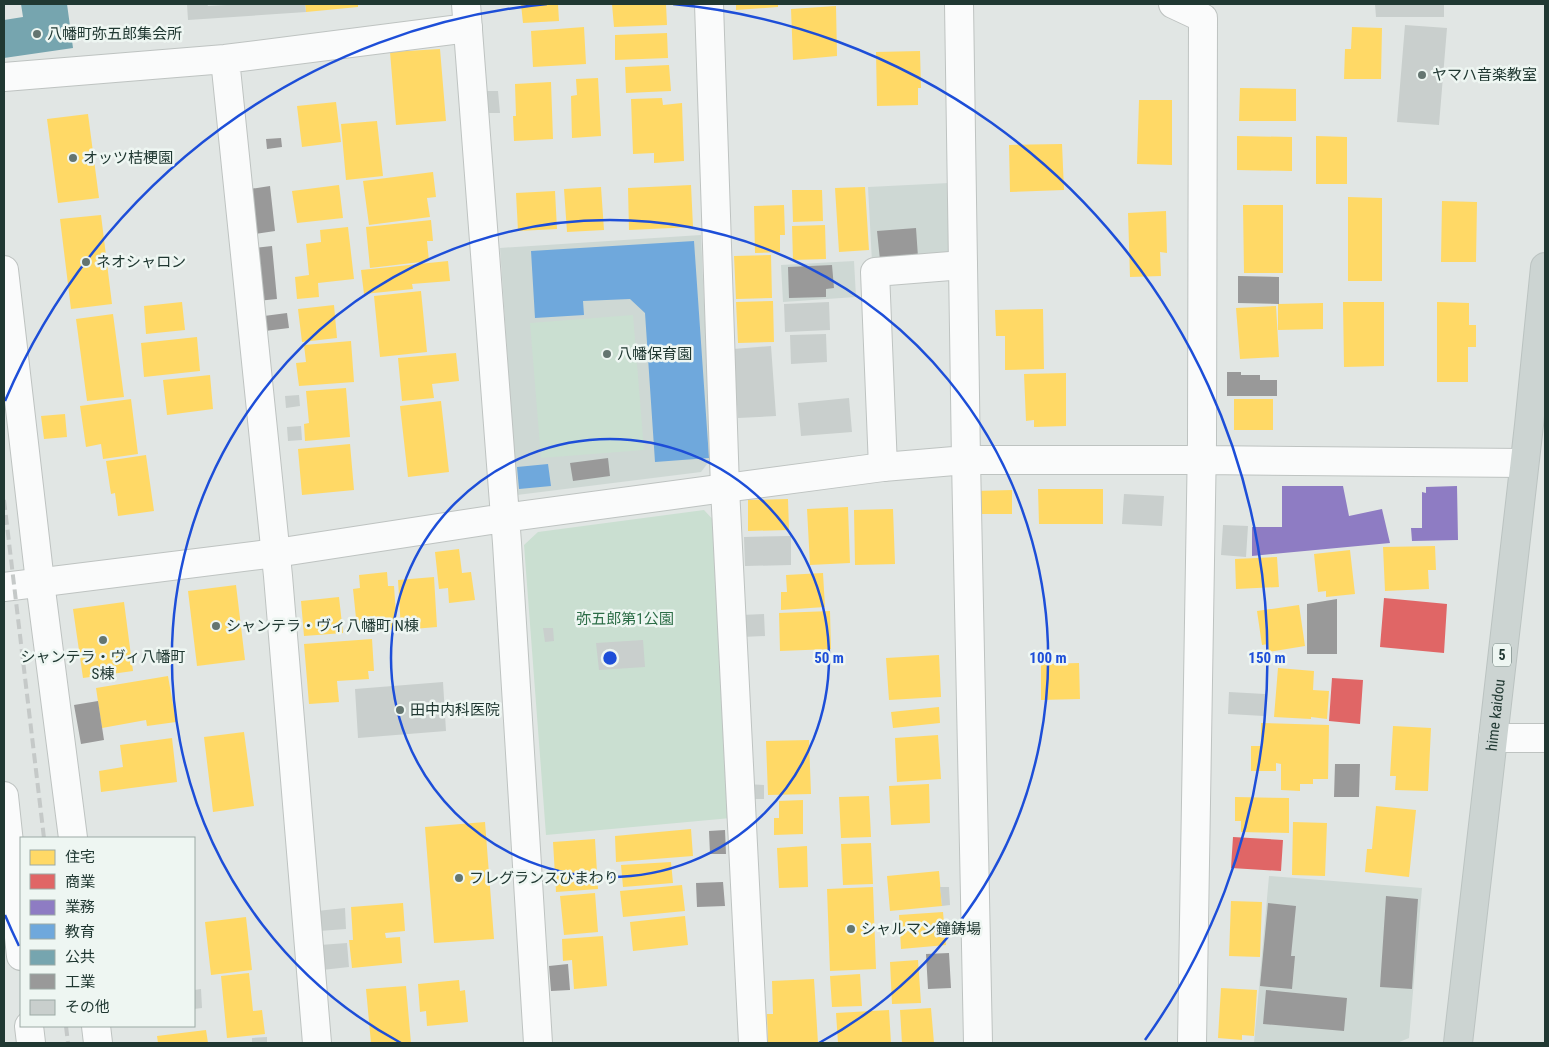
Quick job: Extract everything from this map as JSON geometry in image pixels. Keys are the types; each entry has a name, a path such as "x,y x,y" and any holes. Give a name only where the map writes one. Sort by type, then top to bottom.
{"main road":[{"name":"hime kaidou","path":"1458,1043 1524,464 1537,424 1545,267"}],"street":[{"path":"709,4 725,488 753,1043"},
{"path":"959,4 978,1043"},
{"path":"1173,4 1203,18 1202,460 1192,1043"},
{"path":"4,77 225,59 467,16 504,518 538,1043"},
{"path":"225,59 276,553 316,1043"},
{"path":"883,468 875,272 963,265"},
{"path":"4,270 72,837"},
{"path":"4,587 276,553 504,518 725,488 883,468 966,460 1202,460 1524,464"},
{"path":"1493,738 1545,738"},
{"path":"4,796 20,947"},
{"path":"29,1027 31,1043"},
{"path":"96,1027 98,1043"}],"shaded area":[{"path":"949,183 950,249 943,256 872,262 868,187"},
{"name":"八幡保育園","path":"701,235 711,459 701,472 517,495 500,248"},
{"path":"854,261 856,297 783,302 781,265"},
{"path":"1269,876 1422,888 1409,1038 1397,1043 1254,1043"}],"green space":[{"path":"633,315 644,450 541,458 530,323"},
{"name":"弥五郎第1公園","path":"704,510 716,523 731,818 546,835 524,545 538,532"}],"building: 住宅":[{"path":"305,4 358,4 358,7 306,12"},
{"path":"521,4 558,4 559,21 523,23"},
{"path":"612,4 666,4 667,25 614,27"},
{"path":"736,4 778,4 778,7 736,10"},
{"path":"836,6 837,56 793,60 791,9"},
{"path":"584,27 586,64 533,67 531,31"},
{"path":"1352,27 1382,28 1381,79 1344,79 1345,49 1351,49"},
{"path":"667,33 668,58 615,60 615,35"},
{"path":"440,49 446,121 396,125 390,52"},
{"path":"920,51 921,88 918,88 918,105 877,106 876,52"},
{"path":"669,65 671,91 626,93 625,67"},
{"path":"598,78 601,136 572,138 571,96 577,95 576,79"},
{"path":"551,82 553,139 514,141 513,116 516,116 515,84"},
{"path":"1240,88 1296,89 1296,121 1239,121"},
{"path":"662,98 663,105 682,103 684,161 654,163 654,153 633,154 631,99"},
{"path":"1139,100 1172,100 1172,165 1137,164"},
{"path":"336,102 341,142 302,147 297,106"},
{"name":"オッツ桔梗園","path":"88,114 99,198 58,203 47,119"},
{"path":"377,121 383,176 346,180 341,124"},
{"path":"1237,136 1292,137 1292,171 1237,170"},
{"path":"1316,136 1347,137 1347,184 1316,184"},
{"path":"1062,144 1064,190 1010,192 1009,145"},
{"path":"433,172 436,197 427,198 430,217 369,225 363,181"},
{"path":"339,185 343,218 297,223 292,191"},
{"path":"691,185 693,227 629,230 628,188"},
{"path":"601,187 604,230 567,232 564,189"},
{"path":"865,187 869,250 839,252 835,188"},
{"path":"792,190 822,190 823,221 793,222"},
{"path":"555,191 557,229 518,231 516,193"},
{"path":"1348,197 1382,198 1382,281 1348,281"},
{"path":"1442,201 1477,202 1476,262 1441,262"},
{"path":"784,205 785,235 780,235 780,252 755,253 754,206"},
{"path":"1243,205 1283,205 1283,273 1244,273"},
{"path":"1166,211 1167,253 1160,252 1161,276 1130,277 1128,213"},
{"name":"ネオシャロン","path":"101,215 112,304 71,309 60,219"},
{"path":"431,220 433,241 427,241 429,261 370,268 366,227"},
{"path":"825,225 826,259 793,260 792,226"},
{"path":"348,227 354,279 318,283 319,297 297,299 295,277 309,275 306,244 321,242 320,230"},
{"path":"771,255 772,298 736,299 734,256"},
{"path":"448,261 450,281 412,284 413,289 364,294 361,270"},
{"path":"421,291 427,352 380,357 374,296"},
{"path":"773,301 774,342 738,343 736,302"},
{"path":"182,302 185,330 146,334 144,306"},
{"path":"1343,302 1384,302 1384,366 1344,367"},
{"path":"1437,302 1469,303 1469,325 1476,325 1476,347 1468,347 1468,382 1437,382"},
{"path":"1323,303 1323,329 1278,330 1278,304"},
{"path":"334,305 337,338 302,342 298,309"},
{"path":"1276,306 1279,357 1240,359 1236,308"},
{"path":"1043,309 1044,369 1005,370 1005,336 996,336 995,310"},
{"path":"113,314 124,397 87,401 76,319"},
{"path":"197,337 200,371 144,377 141,343"},
{"path":"351,341 354,382 299,386 296,363 306,362 304,345"},
{"path":"456,353 459,381 432,384 434,398 402,401 398,358"},
{"path":"1066,373 1066,426 1034,427 1034,420 1026,421 1024,374"},
{"path":"210,375 213,409 167,415 163,380"},
{"path":"346,388 350,437 305,441 304,424 309,423 306,391"},
{"path":"131,399 138,454 103,459 101,444 86,447 80,406"},
{"path":"1234,399 1273,399 1273,430 1234,430"},
{"path":"441,401 449,472 408,477 400,406"},
{"path":"65,414 67,437 44,439 41,416"},
{"path":"350,444 354,490 302,495 298,449"},
{"path":"146,455 154,511 118,516 115,493 111,494 106,461"},
{"path":"1038,489 1103,489 1103,524 1039,524"},
{"path":"1012,490 1012,514 975,514 975,491"},
{"path":"788,499 789,530 748,531 748,500"},
{"path":"848,507 850,563 810,565 807,509"},
{"path":"893,509 895,564 855,565 854,510"},
{"path":"1435,546 1436,570 1428,570 1429,589 1385,591 1383,547"},
{"path":"459,549 462,573 471,572 475,600 449,603 448,588 439,589 435,552"},
{"path":"1350,550 1355,594 1326,597 1326,591 1318,592 1314,554"},
{"path":"1277,557 1279,587 1236,589 1235,559"},
{"path":"387,572 388,586 394,586 397,629 359,633 353,589 360,588 359,575"},
{"path":"823,573 825,607 781,610 781,592 787,592 786,575"},
{"path":"434,577 437,627 401,630 398,580"},
{"name":"シャンテラ・ヴィ八幡町 N棟","path":"236,585 245,660 197,666 188,591"},
{"path":"339,597 343,633 304,636 301,601"},
{"name":"シャンテラ・ヴィ八幡町 S棟","path":"124,602 133,671 83,678 73,609"},
{"path":"1299,605 1305,646 1269,652 1268,644 1262,645 1257,611"},
{"path":"830,611 831,649 780,651 779,613"},
{"path":"372,639 374,671 368,671 369,679 337,681 339,702 309,704 304,644"},
{"path":"939,655 941,697 889,700 886,658"},
{"path":"1079,663 1080,699 1041,700 1041,664"},
{"path":"1278,668 1314,671 1313,690 1329,691 1327,719 1274,717"},
{"path":"168,676 176,722 147,726 146,720 102,728 96,688"},
{"path":"939,707 940,723 893,728 891,712"},
{"path":"1261,723 1329,725 1328,779 1313,779 1313,784 1300,784 1300,791 1281,790 1281,764 1276,763 1276,771 1251,771 1251,746 1261,746"},
{"path":"1393,726 1431,728 1428,791 1395,790 1396,776 1390,776"},
{"path":"244,732 254,806 213,812 204,737"},
{"path":"938,735 941,779 897,782 895,738"},
{"path":"172,738 177,782 101,792 99,771 123,767 120,745"},
{"path":"809,740 811,794 768,795 766,741"},
{"path":"929,784 930,823 891,825 889,786"},
{"path":"869,796 871,837 841,838 839,797"},
{"path":"1235,797 1289,798 1289,833 1241,832 1241,821 1235,821"},
{"path":"803,800 803,834 774,835 774,818 779,818 779,801"},
{"path":"1376,806 1416,810 1409,877 1365,872 1367,849 1372,849"},
{"name":"フレグランスひまわり","path":"485,822 494,939 434,943 425,827"},
{"path":"1293,822 1327,823 1325,876 1292,875"},
{"path":"691,829 693,856 616,862 615,836"},
{"path":"595,839 598,889 556,892 553,842"},
{"path":"871,843 873,884 843,885 841,844"},
{"path":"807,846 808,887 779,888 777,848"},
{"path":"671,862 673,883 623,887 621,865"},
{"path":"939,871 942,906 890,911 887,876"},
{"path":"682,885 685,911 623,917 620,891"},
{"name":"シャルマン鐘鋳場","path":"873,887 876,969 830,971 827,889"},
{"path":"595,893 598,932 564,935 560,896"},
{"path":"1231,901 1262,902 1260,957 1229,956"},
{"path":"403,903 405,931 385,933 386,938 400,937 402,963 352,968 349,940 353,940 351,907"},
{"path":"943,912 946,945 901,949 899,915"},
{"path":"685,916 688,945 633,951 630,922"},
{"path":"246,917 252,970 211,975 205,922"},
{"path":"603,936 607,986 574,989 572,960 563,961 562,939"},
{"path":"918,960 921,1003 892,1004 890,962"},
{"path":"249,973 253,1011 262,1010 265,1034 227,1038 221,976"},
{"path":"860,974 862,1006 832,1007 830,976"},
{"path":"814,979 818,1043 768,1043 767,1014 773,1014 772,981"},
{"path":"459,980 460,991 465,990 468,1022 427,1026 426,1011 420,1012 418,984"},
{"path":"406,986 411,1043 371,1043 366,989"},
{"path":"1221,988 1257,990 1254,1036 1242,1035 1242,1040 1218,1038"},
{"path":"931,1008 934,1043 902,1043 900,1010"},
{"path":"889,1010 891,1043 838,1043 836,1013"},
{"path":"206,1030 208,1043 158,1043 157,1036"}],"building: 商業":[{"path":"1384,598 1447,604 1444,653 1380,647"},
{"path":"1332,678 1363,680 1360,724 1329,721"},
{"path":"1233,837 1283,840 1281,871 1231,868"}],"building: 業務":[{"path":"1282,486 1343,486 1349,516 1382,509 1390,543 1252,556 1252,527 1282,527"},
{"path":"1457,486 1458,540 1412,541 1411,528 1422,528 1422,492 1426,493 1426,487"}],"building: 教育":[{"path":"694,241 709,458 655,462 645,313 630,299 583,301 584,315 535,318 531,251"},
{"path":"548,464 551,486 519,489 517,467"}],"building: 公共":[{"name":"八幡町弥五郎集会所","path":"21,4 67,4 73,48 4,58 4,20 23,17"}],"building: 工業":[{"path":"281,138 282,147 267,149 266,139"},
{"path":"270,186 275,231 255,234 250,189"},
{"path":"916,228 918,257 880,260 877,231"},
{"path":"272,246 277,299 257,301 253,248"},
{"path":"832,265 834,288 826,289 826,297 789,298 788,267"},
{"path":"1238,276 1279,277 1279,304 1238,303"},
{"path":"287,313 289,328 265,331 264,316"},
{"path":"1227,372 1241,372 1241,375 1260,375 1260,380 1277,380 1277,396 1227,396"},
{"path":"608,458 610,476 573,481 570,463"},
{"path":"1337,599 1337,654 1307,654 1307,604"},
{"path":"98,701 104,740 81,744 74,705"},
{"path":"1335,764 1360,764 1359,797 1334,797"},
{"path":"725,830 726,854 710,854 709,831"},
{"path":"723,882 725,906 697,907 696,883"},
{"path":"1386,896 1418,899 1412,989 1380,987"},
{"path":"1268,903 1296,906 1291,956 1295,956 1292,989 1260,986"},
{"path":"949,953 951,988 928,989 926,954"},
{"path":"568,964 570,990 551,991 549,966"},
{"path":"1266,990 1347,998 1344,1031 1263,1024"}],"building: その他":[{"path":"187,4 207,4 208,6 305,4 306,12 188,20"},
{"path":"1375,4 1444,4 1444,17 1376,17"},
{"name":"ヤマハ音楽教室","path":"1405,25 1447,28 1439,125 1397,122"},
{"path":"487,91 498,91 500,113 488,113"},
{"path":"829,302 830,330 785,332 784,304"},
{"path":"826,334 827,362 791,364 790,335"},
{"path":"771,346 776,416 738,418 733,349"},
{"path":"299,395 300,406 286,408 285,396"},
{"path":"849,398 852,432 801,436 798,403"},
{"path":"301,426 302,440 288,441 287,427"},
{"path":"1124,494 1164,496 1162,526 1122,524"},
{"path":"1223,525 1248,526 1246,557 1221,555"},
{"path":"791,536 791,565 745,566 744,537"},
{"path":"764,614 765,636 742,637 741,615"},
{"path":"543,628 553,628 554,641 545,642"},
{"path":"643,640 645,667 599,670 596,643"},
{"name":"田中内科医院","path":"443,682 446,731 358,738 355,689"},
{"path":"1229,692 1265,694 1264,716 1228,714"},
{"path":"746,784 764,785 764,799 746,799"},
{"path":"940,887 949,887 950,905 942,906"},
{"path":"345,908 346,929 319,931 317,911"},
{"path":"347,943 349,967 322,970 320,945"},
{"path":"201,989 202,1008 195,1009 195,990"},
{"path":"267,1037 267,1043 252,1043 252,1038"}],"railway":[{"path":"4,500 44,837"},
{"path":"66,1027 68,1043"}],"place":[{"name":"八幡町弥五郎集会所","path":"37,34"},
{"name":"ヤマハ音楽教室","path":"1422,75"},
{"name":"オッツ桔梗園","path":"73,158"},
{"name":"ネオシャロン","path":"86,262"},
{"name":"八幡保育園","path":"607,354"},
{"name":"シャンテラ・ヴィ八幡町 N棟","path":"216,626"},
{"name":"シャンテラ・ヴィ八幡町 S棟","path":"103,640"},
{"name":"田中内科医院","path":"400,710"},
{"name":"フレグランスひまわり","path":"459,878"},
{"name":"シャルマン鐘鋳場","path":"851,929"}]}
